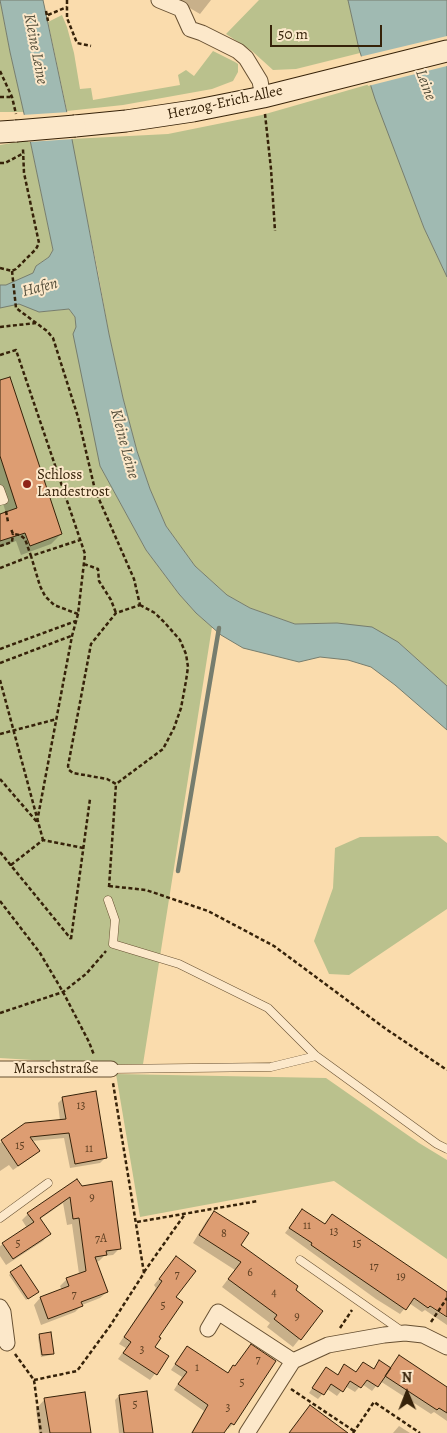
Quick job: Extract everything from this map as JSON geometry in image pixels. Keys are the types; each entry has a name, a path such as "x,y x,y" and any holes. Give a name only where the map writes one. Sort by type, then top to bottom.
{"main road":[{"name":"Herzog-Erich-Allee","path":"14,131 126,121 193,111 263,97 447,51"}],"street":[{"path":"159,0 181,10 190,29 238,51 246,58 260,81 263,97"},
{"name":"Marschstraße","path":"0,1068 105,1069"},
{"path":"0,1307 3,1312 7,1343"},
{"path":"208,1329 218,1312 293,1360"},
{"path":"247,1433 293,1360 328,1345 405,1333 423,1335 447,1347"}],"lane":[{"path":"0,489 4,500 0,501"},
{"path":"108,900 115,920 113,944 179,964 268,1008 316,1056 437,1144 447,1149"},
{"path":"105,1069 271,1067 316,1056"},
{"path":"0,1218 48,1183"},
{"path":"300,1260 405,1333"}],"path":[{"path":"67,0 67,18 77,43 91,46"},
{"path":"48,15 66,7"},
{"path":"46,11 48,21"},
{"path":"0,71 12,97 14,131 24,153 24,173 39,243 36,249 12,271"},
{"path":"0,97 12,97"},
{"path":"263,97 271,168 275,232"},
{"path":"0,163 5,163 24,153"},
{"path":"0,268 12,271"},
{"path":"12,271 16,308 36,322 53,338 78,417 95,490 134,579 140,605"},
{"path":"0,327 36,322"},
{"path":"0,355 16,350 85,554 78,614 72,636 37,822"},
{"path":"0,546 12,542 13,534 11,529"},
{"path":"13,534 20,535 25,539 45,596 54,605 78,614"},
{"path":"0,568 80,540"},
{"path":"84,564 98,569 99,582 111,600 116,613"},
{"path":"108,900 116,784 163,749 174,728 181,708 188,667 186,654 180,640 155,613 140,605 116,613 90,644 68,766 69,770 73,773 107,779 116,784"},
{"path":"0,649 76,621"},
{"path":"0,662 72,636"},
{"path":"0,680 43,840"},
{"path":"0,734 57,719"},
{"path":"0,779 37,822"},
{"path":"0,852 71,939 90,799"},
{"path":"11,865 43,840 83,848"},
{"path":"109,886 146,890 208,911 274,946 386,1029 447,1070"},
{"path":"0,901 40,953 64,992 105,1069 136,1222 144,1273"},
{"path":"0,1013 64,992 86,974 113,944"},
{"path":"136,1222 258,1201"},
{"path":"34,1380 77,1371 110,1326 185,1214"},
{"path":"423,1335 447,1298"},
{"path":"328,1345 358,1300"},
{"path":"7,1343 34,1380 41,1433"},
{"path":"280,1382 353,1432 374,1402 420,1433"}],"green space":[{"path":"0,0 10,52 24,112 0,112"},
{"path":"259,0 348,0 360,53 296,69 273,70 252,51 226,34"},
{"path":"62,15 74,53 80,89 91,88 93,100 180,85 178,75 186,70 194,76 213,51 238,64 238,72 233,81 212,89 123,105 67,111 48,22"},
{"path":"370,84 424,228 447,277 447,686 398,642 337,623 295,624 250,608 227,595 195,566 166,526 150,489 137,451 123,398 71,139 168,134 262,115"},
{"path":"30,140 53,250 49,257 36,266 33,273 17,281 39,312 69,309 75,317 100,466 146,550 179,594 212,627 143,1064 111,1065 0,1058 0,145"},
{"path":"438,836 447,843 447,909 349,975 329,974 314,941 333,888 335,848 360,837"},
{"path":"116,1074 326,1078 419,1143 447,1160 447,1259 334,1181 140,1217"}],"water":[{"path":"0,0 43,0 123,398 137,451 150,489 166,526 195,566 227,595 250,608 295,624 337,623 372,627 398,642 447,686 447,730 371,667 348,660 320,657 299,662 243,648 221,635 196,613 179,594 146,550 100,466 73,334 76,327 75,317 69,309 39,312 19,304 0,308 0,285 6,285 33,273 36,266 49,257 53,250"},
{"name":"Leine","path":"348,0 447,0 447,277 424,228 375,99 359,49"}],"pier":[{"path":"447,36 447,66 368,86 359,57"},
{"path":"69,112 74,139 28,142 22,115"}],"building":[{"name":"Schloss Landestrost","path":"10,377 62,534 30,546 25,533 0,541 0,514 17,508 0,456 0,380"},
{"path":"96,1091 107,1158 75,1164 69,1133 30,1137 40,1151 18,1166 1,1140 25,1123 66,1119 62,1097"},
{"path":"77,1179 82,1186 112,1181 121,1249 106,1251 107,1255 95,1257 108,1292 81,1302 83,1306 48,1319 40,1297 69,1286 66,1278 86,1271 79,1218 73,1219 70,1197 40,1218 51,1234 13,1259 2,1243 34,1222 27,1213"},
{"path":"302,1209 325,1224 332,1214 447,1292 447,1317 430,1306 428,1308 414,1298 406,1310 311,1245 312,1243 289,1228"},
{"path":"214,1211 249,1233 241,1245 298,1286 296,1290 323,1311 301,1340 274,1319 277,1315 228,1279 241,1262 199,1235"},
{"path":"176,1256 196,1271 176,1297 183,1302 159,1337 161,1338 155,1347 169,1356 157,1375 123,1353 131,1342 124,1337 162,1281 159,1279"},
{"path":"21,1265 39,1292 28,1299 10,1272"},
{"path":"51,1332 54,1354 42,1355 39,1334"},
{"path":"251,1344 276,1361 234,1425 231,1423 224,1433 192,1433 208,1405 178,1384 187,1372 175,1364 187,1346 228,1373"},
{"path":"399,1355 447,1387 447,1413 439,1408 437,1410 385,1376"},
{"path":"379,1360 391,1368 378,1387 367,1380 361,1388 350,1381 343,1392 331,1384 324,1395 312,1388 326,1367 338,1375 344,1364 356,1372 363,1362 374,1369"},
{"path":"147,1391 153,1433 124,1433 119,1395"},
{"path":"85,1392 91,1433 50,1433 44,1398"},
{"path":"310,1405 348,1433 289,1433"}],"waterway":[{"path":"178,871 219,628"}],"place":[{"name":"Schloss Landestrost","path":"27,484"}],"water label":[{"name":"Kleine Leine","path":"35,49"},
{"name":"Hafen","path":"40,288"},
{"name":"Kleine Leine","path":"124,444"}]}
